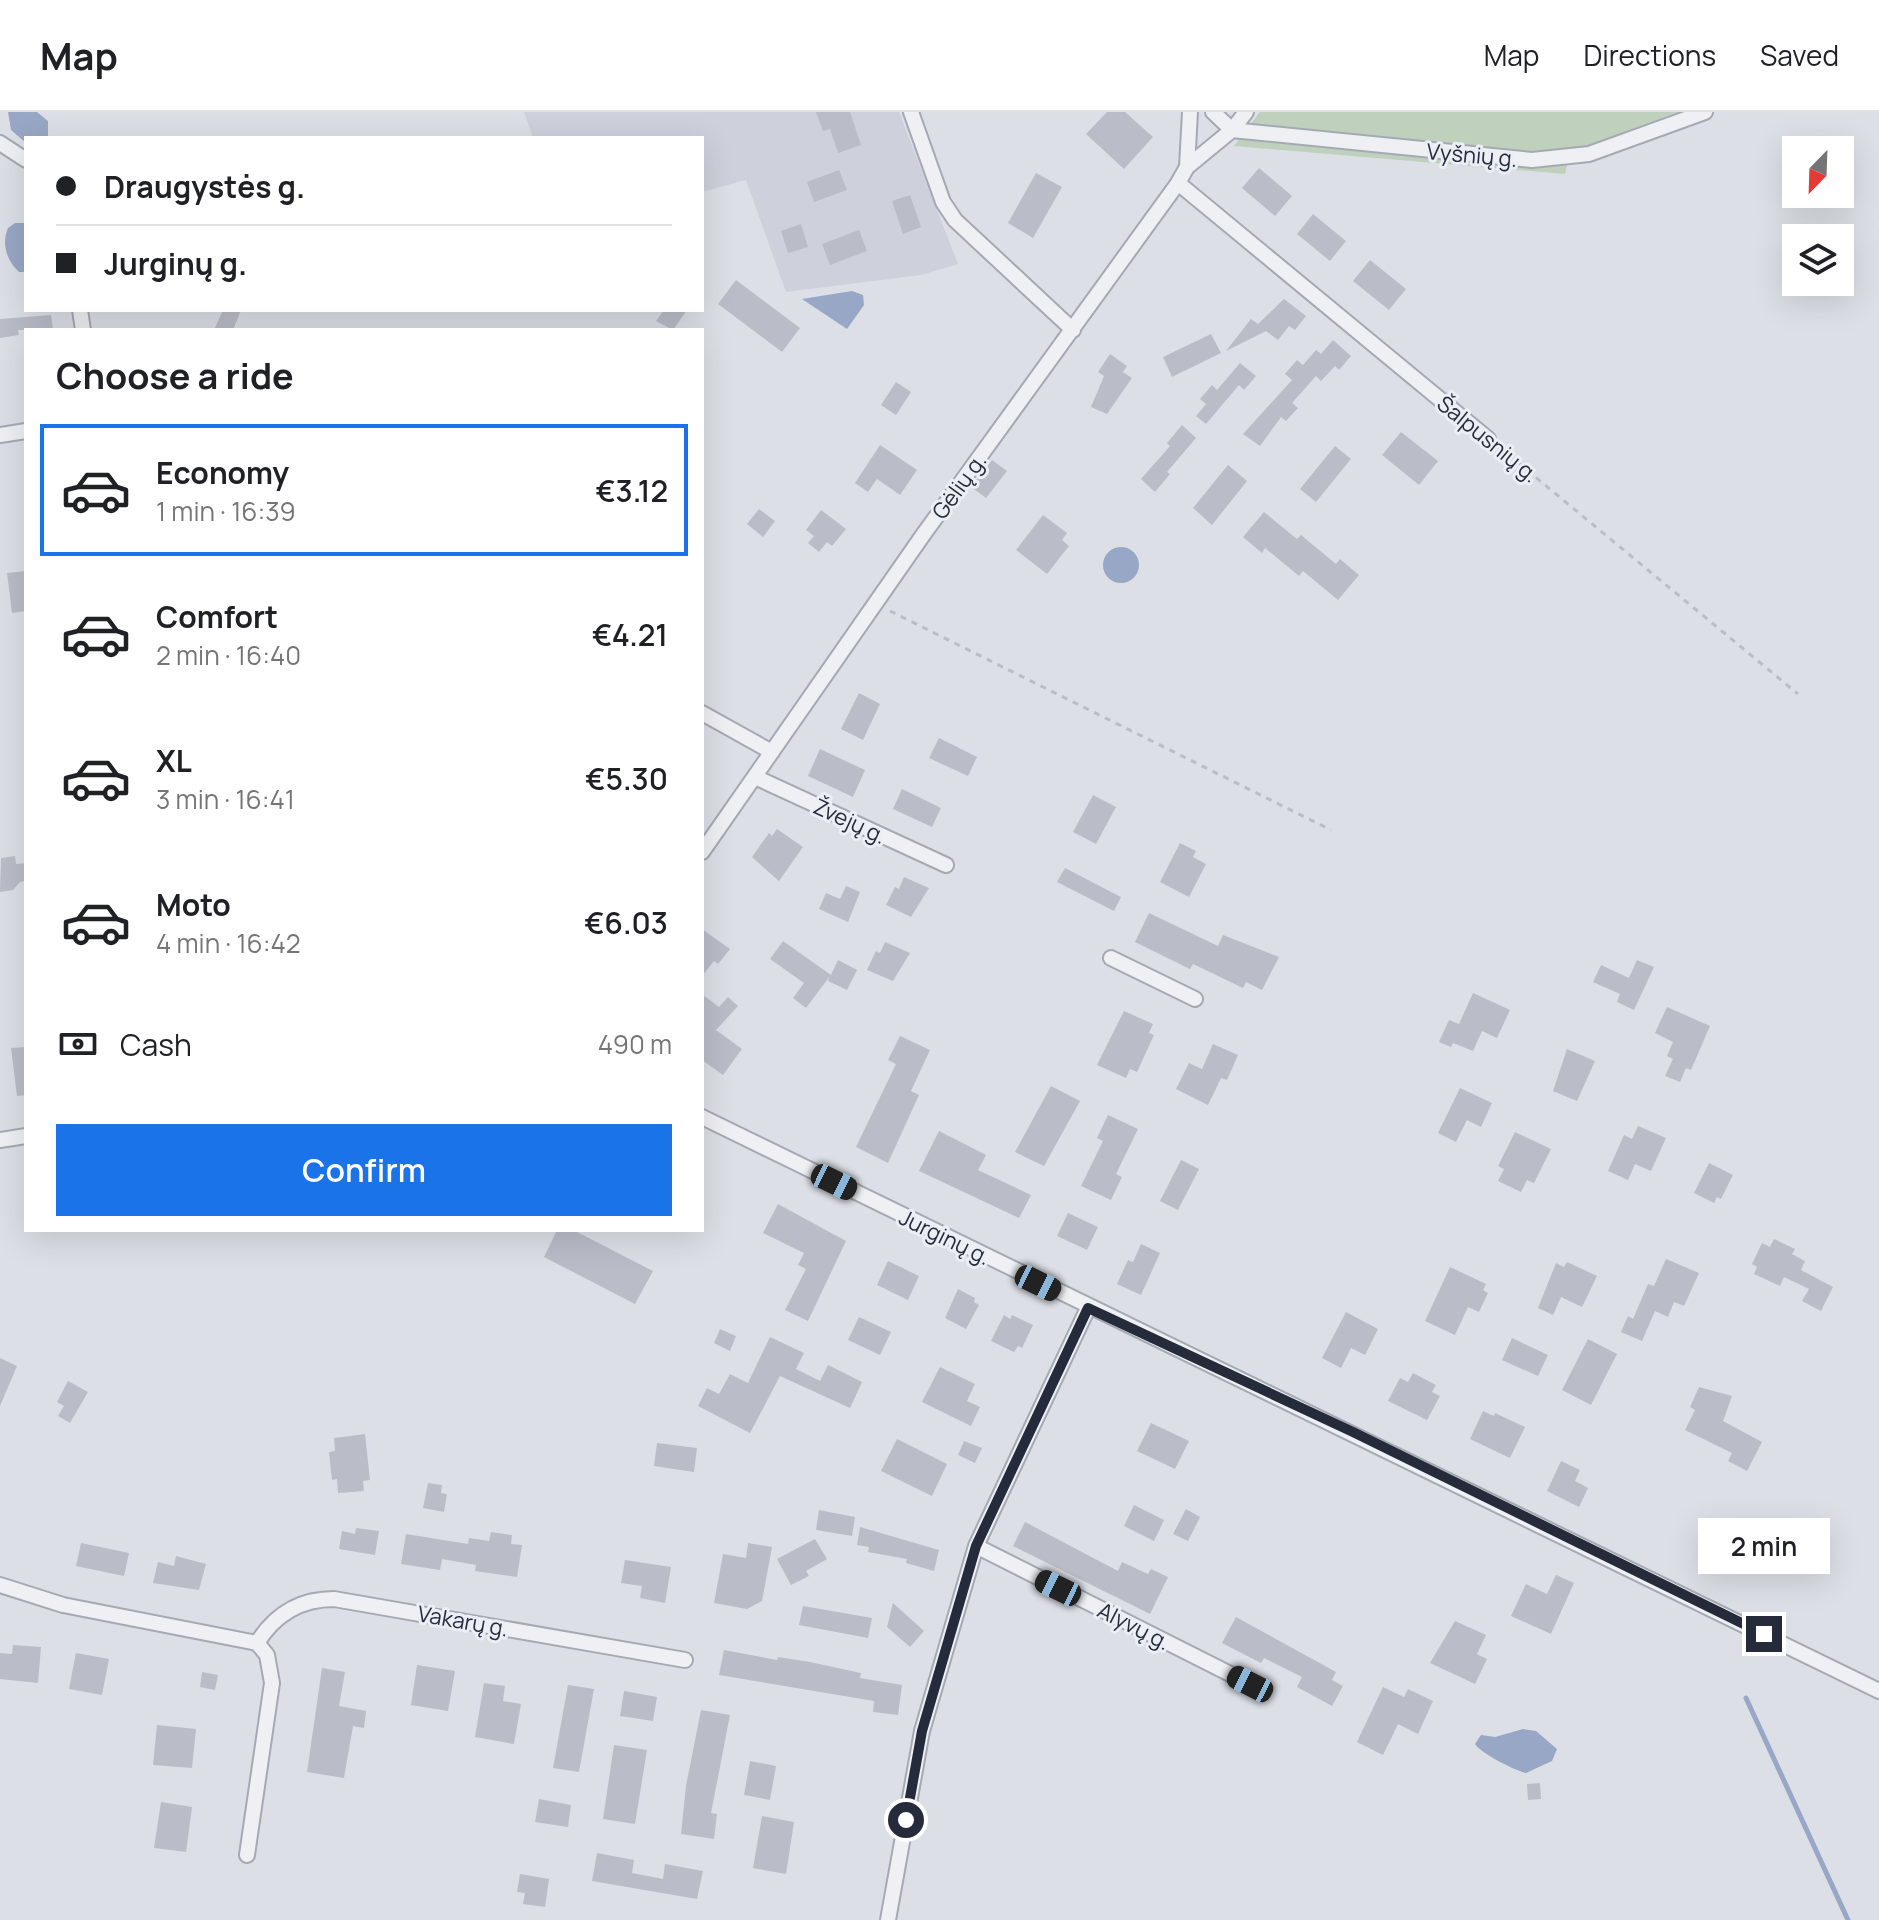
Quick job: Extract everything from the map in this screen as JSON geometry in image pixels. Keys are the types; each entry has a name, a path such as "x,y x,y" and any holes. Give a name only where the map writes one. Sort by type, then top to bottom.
{"street":[{"path":"911,112 943,202 955,220 1073,330"},
{"name":"Gėlių g.","path":"704,849 875,604 1178,183 1187,167 1190,112"},
{"path":"1213,112 1232,130"},
{"path":"1187,167 1232,130 1246,112"},
{"name":"Vyšnių g.","path":"1232,130 1532,160 1589,154 1705,112"},
{"path":"0,143 24,159"},
{"name":"Šalpusnių g.","path":"1178,183 1488,439"},
{"path":"0,435 24,431"},
{"path":"704,714 772,752"},
{"name":"Žvejų g.","path":"755,777 946,865"},
{"path":"1111,958 1195,999"},
{"name":"Jurginų g.","path":"704,1118 1088,1308 1353,1432 1879,1691"},
{"path":"0,1140 24,1136"},
{"path":"888,1920 922,1731 976,1546 1088,1308"},
{"name":"Alyvų g.","path":"976,1546 1250,1684"},
{"path":"0,1585 63,1605 257,1643 267,1655 272,1683 247,1855"},
{"name":"Vakarų g.","path":"257,1643 265,1629 295,1606 311,1599 334,1599 685,1660"}],"path":[{"name":"Šalpusnių g.","path":"1488,439 1798,694"},
{"path":"875,604 1331,830"}],"shaded area":[{"path":"524,112 899,112 958,264 921,275 786,292 746,180 704,191 704,136 532,136"}],"green space":[{"path":"1260,112 1678,112 1570,152 1565,174 1234,146"}],"water":[{"path":"8,112 37,112 48,121 48,136 24,136 24,141 11,130"},
{"path":"15,223 24,223 24,272 19,272 6,252 8,228"},
{"path":"852,291 863,295 864,305 847,329 802,299"},
{"path":"1121,547 1134,552 1139,565 1134,578 1121,583 1108,578 1103,565 1108,552"},
{"path":"1523,1729 1536,1731 1557,1749 1552,1761 1526,1773 1499,1761 1475,1744 1481,1735 1495,1737"}],"building":[{"path":"816,112 850,112 861,145 838,153 830,129 823,131"},
{"path":"1107,112 1125,112 1153,137 1124,169 1086,134"},
{"path":"1259,168 1292,196 1275,216 1242,188"},
{"path":"839,170 847,190 814,202 807,182"},
{"path":"1036,173 1062,187 1033,238 1008,223"},
{"path":"910,195 921,227 903,234 892,201"},
{"path":"1313,214 1346,241 1330,261 1297,234"},
{"path":"801,224 808,247 788,253 781,231"},
{"path":"859,230 867,251 830,265 822,244"},
{"path":"1370,260 1406,289 1389,310 1353,281"},
{"path":"736,280 800,328 782,352 718,304"},
{"path":"1284,299 1306,316 1295,330 1289,326 1278,340 1266,331 1226,351 1251,319 1258,324"},
{"path":"222,312 240,312 234,328 215,328"},
{"path":"663,312 686,312 674,328 656,321"},
{"path":"51,315 53,328 24,328 18,330 19,335 0,338 0,319"},
{"path":"1211,334 1221,353 1172,377 1163,357"},
{"path":"1333,340 1351,356 1339,370 1335,366 1321,381 1316,376 1292,403 1298,408 1286,421 1281,417 1260,446 1243,434 1292,380 1285,374 1297,360 1303,365 1316,350 1321,354"},
{"path":"1110,354 1127,366 1123,372 1132,378 1107,414 1091,407 1104,376 1098,372"},
{"path":"1240,363 1256,376 1244,390 1239,385 1206,424 1196,416 1206,404 1200,399 1212,385 1217,390"},
{"path":"896,382 911,392 896,415 881,405"},
{"path":"1182,425 1196,438 1167,472 1170,474 1155,492 1141,479 1170,446 1167,443"},
{"path":"1401,432 1438,461 1419,485 1382,455"},
{"path":"880,445 917,470 900,495 877,479 868,492 855,483"},
{"path":"1335,446 1351,459 1316,502 1300,489"},
{"path":"992,460 1007,471 986,498 971,487"},
{"path":"1228,465 1247,481 1212,525 1193,508"},
{"path":"759,509 775,521 763,537 747,524"},
{"path":"821,510 846,529 832,546 827,542 819,552 808,543 814,536 806,530"},
{"path":"1264,512 1297,539 1301,535 1336,564 1340,559 1359,575 1338,600 1303,571 1299,576 1265,548 1262,553 1243,537"},
{"path":"1043,515 1067,533 1062,540 1069,546 1047,574 1016,550"},
{"path":"24,571 24,611 12,613 7,573"},
{"path":"859,693 880,704 863,740 841,729"},
{"path":"939,738 977,757 968,776 929,758"},
{"path":"820,749 865,770 853,797 808,776"},
{"path":"902,789 941,808 932,827 893,809"},
{"path":"1093,795 1116,807 1096,844 1073,832"},
{"path":"777,829 803,847 779,881 752,857 769,833 772,836"},
{"path":"1180,843 1196,851 1193,857 1206,864 1189,897 1160,882"},
{"path":"15,856 16,864 24,863 24,881 13,890 0,892 1,858"},
{"path":"1065,868 1121,897 1114,911 1057,882"},
{"path":"904,877 929,888 911,917 886,905"},
{"path":"846,886 860,892 848,922 819,909 826,893 840,899"},
{"path":"1149,913 1218,946 1223,935 1279,957 1262,990 1246,982 1243,988 1193,964 1190,969 1135,942"},
{"path":"704,930 730,949 718,964 714,961 704,974"},
{"path":"783,941 831,975 838,960 857,970 847,990 828,981 830,976 806,1008 793,998 804,983 770,959"},
{"path":"885,942 910,953 893,981 867,970 876,951 880,953"},
{"path":"1637,960 1654,967 1634,1010 1617,1002 1620,994 1593,982 1601,965 1629,978"},
{"path":"1473,993 1510,1010 1497,1038 1482,1031 1473,1051 1453,1043 1451,1047 1439,1042 1449,1020 1459,1024"},
{"path":"704,996 719,1007 728,997 738,1006 716,1030 742,1049 723,1075 704,1061"},
{"path":"1667,1007 1710,1026 1691,1070 1686,1068 1680,1082 1665,1076 1673,1059 1667,1056 1673,1042 1655,1033"},
{"path":"1124,1011 1153,1024 1149,1033 1154,1035 1137,1072 1130,1069 1126,1078 1097,1065"},
{"path":"900,1036 930,1050 911,1091 919,1095 888,1163 856,1147 896,1064 888,1060"},
{"path":"1213,1044 1238,1055 1227,1080 1221,1078 1208,1105 1176,1089 1189,1063 1202,1069"},
{"path":"24,1047 24,1095 17,1096 11,1048"},
{"path":"1567,1049 1595,1061 1577,1101 1553,1091"},
{"path":"1051,1086 1080,1101 1044,1166 1015,1152"},
{"path":"1460,1088 1492,1103 1481,1127 1467,1120 1456,1142 1438,1133"},
{"path":"1108,1115 1138,1129 1116,1174 1122,1177 1111,1200 1081,1186 1103,1141 1097,1138"},
{"path":"1638,1126 1666,1138 1651,1171 1635,1164 1628,1180 1608,1171 1624,1135 1632,1139"},
{"path":"939,1131 986,1155 978,1170 1031,1195 1019,1218 919,1171"},
{"path":"1515,1132 1551,1149 1534,1183 1527,1180 1521,1192 1498,1181 1504,1169 1498,1166"},
{"path":"1181,1160 1199,1169 1178,1210 1160,1201"},
{"path":"1709,1163 1733,1175 1721,1199 1717,1197 1714,1203 1694,1193"},
{"path":"778,1204 846,1241 808,1321 785,1310 806,1269 798,1265 804,1253 763,1233"},
{"path":"1068,1213 1098,1227 1087,1250 1057,1236"},
{"path":"556,1232 577,1232 653,1271 635,1304 544,1257"},
{"path":"1774,1239 1795,1249 1792,1254 1805,1261 1801,1270 1833,1287 1821,1311 1802,1301 1809,1289 1784,1277 1780,1286 1754,1274 1757,1267 1752,1264 1762,1243 1770,1247"},
{"path":"1141,1244 1160,1253 1141,1295 1117,1284 1128,1260 1133,1262"},
{"path":"1666,1259 1699,1273 1684,1306 1674,1302 1668,1317 1655,1311 1642,1341 1621,1332 1628,1316 1633,1319 1648,1284 1654,1286"},
{"path":"888,1261 919,1276 908,1300 877,1285"},
{"path":"1567,1262 1597,1276 1582,1307 1561,1297 1553,1315 1538,1308 1556,1263 1564,1267"},
{"path":"1450,1267 1486,1284 1483,1290 1488,1293 1479,1312 1468,1307 1455,1335 1425,1321"},
{"path":"958,1289 975,1298 974,1302 979,1305 966,1329 945,1318"},
{"path":"1346,1312 1378,1329 1365,1355 1351,1348 1341,1368 1322,1358"},
{"path":"1004,1315 1010,1319 1012,1315 1033,1325 1022,1348 1018,1346 1014,1352 991,1341"},
{"path":"859,1317 891,1332 880,1355 848,1340"},
{"path":"720,1329 736,1336 730,1351 714,1343"},
{"path":"770,1337 804,1353 796,1369 820,1381 828,1365 862,1382 850,1408 780,1376 750,1433 698,1406 707,1388 719,1394 730,1374 748,1383"},
{"path":"1512,1338 1548,1355 1538,1376 1502,1360"},
{"path":"1588,1339 1617,1354 1591,1405 1562,1390"},
{"path":"0,1358 17,1366 0,1406"},
{"path":"940,1367 975,1384 967,1401 980,1407 971,1426 922,1402"},
{"path":"1413,1373 1436,1385 1432,1392 1440,1396 1427,1420 1388,1401 1400,1378 1408,1382"},
{"path":"68,1381 88,1392 70,1423 58,1416 64,1406 57,1402"},
{"path":"1699,1387 1732,1396 1723,1421 1762,1442 1747,1471 1728,1461 1732,1453 1685,1430 1695,1410 1690,1407"},
{"path":"1483,1411 1494,1416 1495,1413 1525,1427 1510,1458 1470,1439"},
{"path":"1151,1423 1189,1441 1175,1469 1137,1451"},
{"path":"365,1434 370,1480 363,1481 364,1491 338,1493 337,1479 332,1480 329,1452 335,1451 334,1438"},
{"path":"897,1439 947,1464 932,1496 881,1471"},
{"path":"964,1441 982,1448 975,1463 958,1455"},
{"path":"657,1443 697,1448 694,1472 654,1466"},
{"path":"1561,1461 1580,1470 1575,1481 1588,1488 1579,1507 1547,1491"},
{"path":"428,1483 442,1485 441,1493 447,1494 444,1512 423,1508"},
{"path":"1134,1505 1164,1520 1154,1541 1124,1526"},
{"path":"1186,1509 1200,1517 1188,1541 1173,1534"},
{"path":"819,1510 855,1517 852,1536 816,1530"},
{"path":"1025,1522 1118,1571 1122,1562 1148,1574 1151,1569 1168,1577 1150,1614 1013,1546"},
{"path":"860,1527 939,1550 934,1571 906,1563 907,1559 868,1552 869,1547 857,1545"},
{"path":"356,1528 379,1531 375,1555 339,1549 342,1531 355,1534"},
{"path":"491,1532 512,1535 511,1544 522,1545 517,1577 475,1571 476,1565 442,1559 440,1570 401,1564 406,1534 468,1544 469,1538 489,1541"},
{"path":"815,1539 827,1559 806,1571 809,1576 791,1585 777,1559"},
{"path":"81,1543 129,1553 124,1576 76,1566"},
{"path":"748,1543 772,1547 762,1601 747,1609 714,1603 723,1554 746,1558"},
{"path":"176,1556 206,1564 199,1590 153,1583 158,1562 174,1566"},
{"path":"625,1560 671,1567 665,1603 640,1598 642,1586 621,1583"},
{"path":"1556,1575 1574,1583 1551,1634 1511,1616 1526,1584 1547,1594"},
{"path":"893,1603 924,1631 910,1647 887,1627"},
{"path":"803,1606 872,1618 868,1638 799,1625"},
{"path":"1236,1617 1336,1672 1332,1680 1343,1686 1332,1706 1297,1687 1302,1677 1264,1658 1261,1663 1222,1643"},
{"path":"1455,1621 1486,1635 1477,1654 1487,1659 1475,1684 1430,1663"},
{"path":"13,1645 41,1647 38,1683 0,1679 0,1653 12,1654"},
{"path":"724,1650 777,1660 778,1657 810,1662 861,1673 860,1678 902,1685 898,1715 873,1712 874,1701 719,1675"},
{"path":"76,1653 109,1659 102,1695 69,1689"},
{"path":"417,1665 455,1671 448,1711 411,1705"},
{"path":"322,1668 345,1672 339,1706 366,1711 364,1728 353,1726 344,1778 307,1772"},
{"path":"202,1672 218,1675 215,1690 200,1687"},
{"path":"484,1683 505,1686 503,1701 521,1704 514,1744 475,1737"},
{"path":"568,1685 594,1689 579,1772 553,1768"},
{"path":"1383,1687 1404,1697 1408,1689 1433,1701 1418,1734 1398,1724 1383,1755 1357,1742"},
{"path":"624,1691 657,1697 653,1721 620,1716"},
{"path":"701,1710 730,1715 711,1813 717,1814 714,1839 681,1834 686,1786"},
{"path":"157,1725 196,1729 192,1768 153,1765"},
{"path":"614,1745 647,1750 635,1824 603,1819"},
{"path":"750,1761 776,1766 770,1800 744,1795"},
{"path":"1540,1783 1541,1799 1528,1800 1527,1784"},
{"path":"539,1799 571,1805 568,1827 535,1822"},
{"path":"161,1802 192,1807 186,1852 154,1848"},
{"path":"762,1816 794,1822 786,1874 753,1868"},
{"path":"597,1853 634,1860 632,1873 663,1879 665,1864 703,1871 697,1899 592,1881"},
{"path":"520,1874 549,1879 545,1907 523,1904 525,1893 517,1892"}],"waterway":[{"path":"1746,1698 1848,1920"}],"route":[{"path":"906,1820 922,1731 976,1546 1088,1308 1353,1432 1764,1634"}]}
